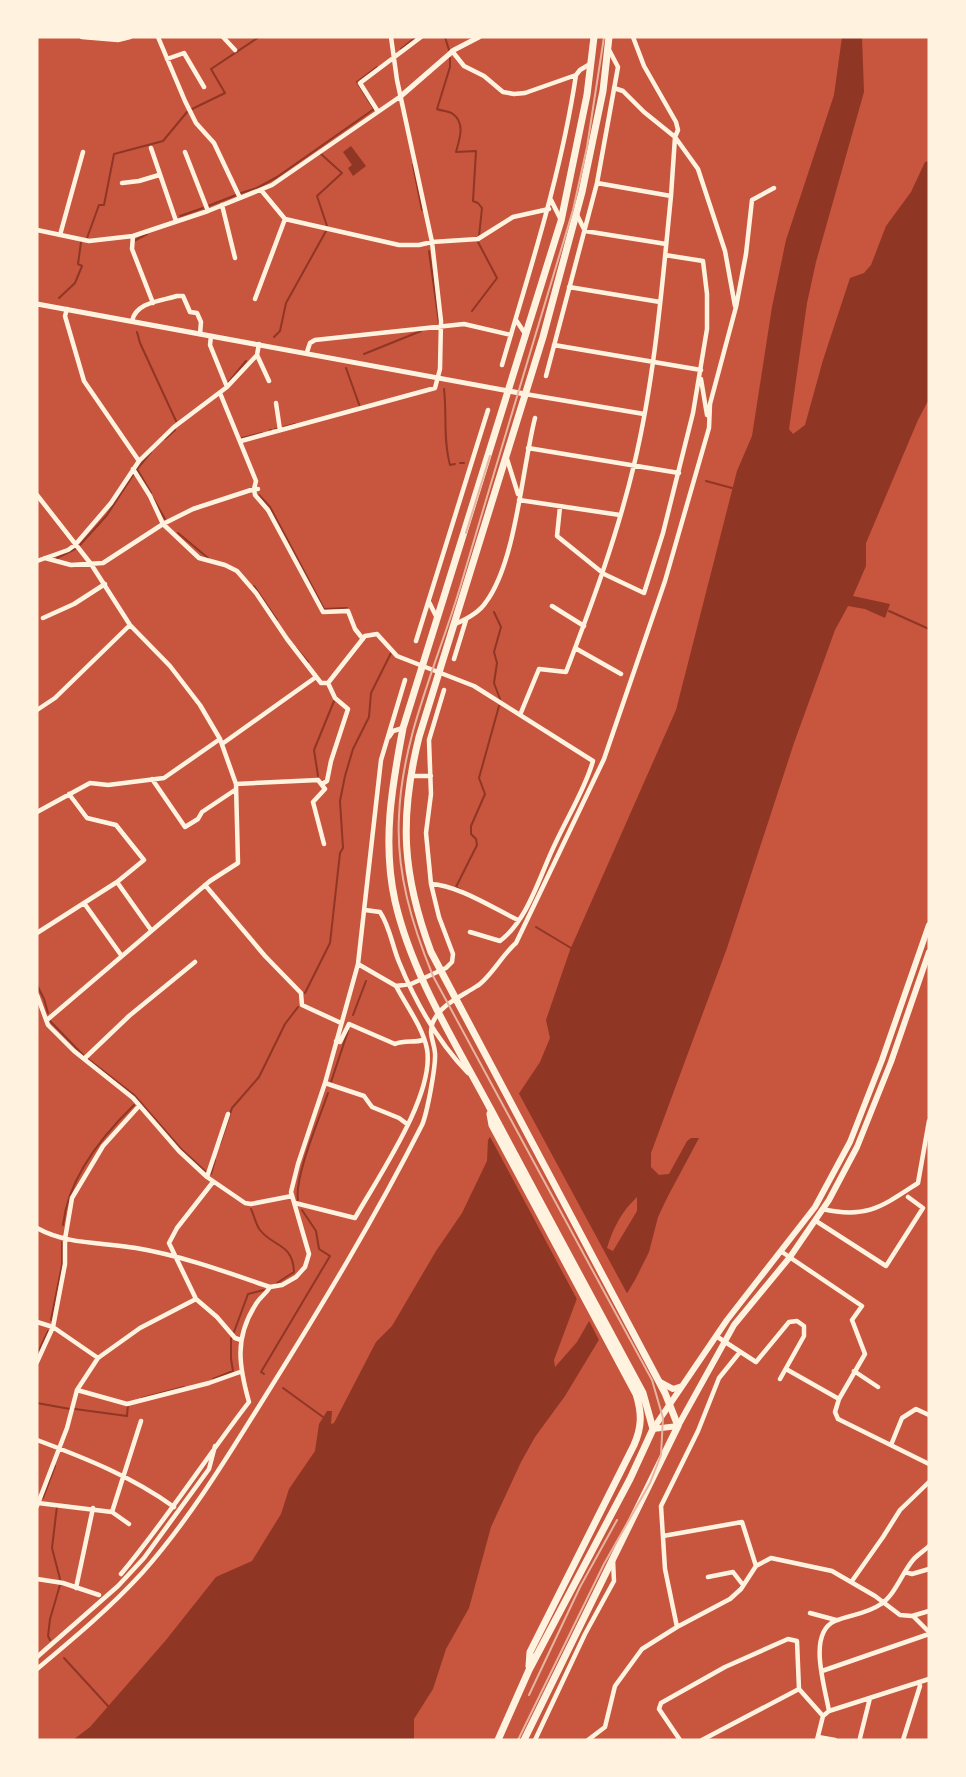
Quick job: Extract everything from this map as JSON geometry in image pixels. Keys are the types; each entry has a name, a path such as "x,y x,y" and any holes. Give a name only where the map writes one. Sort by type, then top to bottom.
{"highway":[{"path":"498,1740 529,1670 630,1479 653,1429 643,1393 475,1081 410,951 396,902 389,857 389,815 391,789 403,728 561,221 587,95 594,37"},
{"path":"524,1740 678,1426 666,1390 658,1381 431,952 413,897 406,849 410,776 439,671 543,337 576,212 603,91 609,37"},
{"path":"487,1102 492,1125 635,1394 641,1424 634,1445 530,1652 529,1670"}],"main road":[{"path":"653,1429 716,1336 815,1207 850,1142 929,925"},
{"path":"653,1429 678,1426 734,1325 825,1209 857,1147 891,1062 929,953"},
{"path":"666,1390 683,1386"}],"street":[{"path":"82,37 118,40 130,37"},
{"path":"158,37 185,102 196,122 214,143 240,198"},
{"path":"223,37 235,50"},
{"path":"241,440 435,388 440,369 441,326 432,242 391,37"},
{"path":"377,110 360,83 421,37"},
{"path":"37,230 89,241 133,236 261,190 292,172 377,110 401,96 452,51 479,37"},
{"path":"520,715 539,669 566,672 604,574 634,465 654,361 678,130 644,66 633,37"},
{"path":"546,376 597,183 618,67 608,47"},
{"path":"452,51 464,66 484,76 503,92 526,93 576,75"},
{"path":"167,60 184,53 204,87"},
{"path":"502,365 549,209 567,132 576,75 592,63"},
{"path":"614,88 623,90 644,112 676,137 698,169 725,251 736,307"},
{"path":"151,148 176,221"},
{"path":"60,235 83,152"},
{"path":"185,152 208,211"},
{"path":"121,183 159,175"},
{"path":"597,183 671,196"},
{"path":"37,1669 143,1572 178,1527 244,1430 365,1231 424,1122 435,1051 430,1038 433,1021 457,996 478,986 487,978 502,955 516,943 604,759 661,593 709,428 710,404 736,307 752,200 774,188"},
{"path":"261,190 285,219 399,245 478,239 513,217 549,209"},
{"path":"551,200 561,221"},
{"path":"222,205 235,258"},
{"path":"576,212 585,230"},
{"path":"256,299 285,219"},
{"path":"585,230 666,244"},
{"path":"133,236 132,250 153,303"},
{"path":"560,507 557,536 604,574 644,593 678,473 701,370 707,317 703,261 665,255"},
{"path":"569,287 660,302"},
{"path":"132,321 137,309 183,296 190,312 197,313 201,322 200,334"},
{"path":"37,304 644,414"},
{"path":"67,309 65,316 84,380 139,461"},
{"path":"516,320 526,336"},
{"path":"307,352 310,343 315,340 464,324 511,335"},
{"path":"543,337 558,331"},
{"path":"211,336 210,345 227,387"},
{"path":"37,561 75,545 111,503 139,461 174,427 227,387 257,355 260,343"},
{"path":"554,345 701,370"},
{"path":"257,355 269,381"},
{"path":"701,370 709,428"},
{"path":"220,393 256,481 255,495 268,510 323,612 348,611 355,629 363,639"},
{"path":"276,403 280,430"},
{"path":"416,641 488,410"},
{"path":"454,624 466,620 487,601 507,557 535,418"},
{"path":"528,447 678,473"},
{"path":"505,455 519,498"},
{"path":"470,466 486,459"},
{"path":"133,469 163,524 199,558 237,571 316,677 321,682 328,683"},
{"path":"45,558 71,565 103,563 163,524 218,500 256,489"},
{"path":"37,495 91,564 130,625 170,666 200,705 221,742 236,787 238,863 205,884 47,1020"},
{"path":"519,498 620,515"},
{"path":"43,618 74,604 105,584"},
{"path":"429,602 437,619"},
{"path":"552,606 583,626"},
{"path":"454,659 466,620"},
{"path":"37,710 55,698 130,625"},
{"path":"328,683 363,639 368,634 377,634 397,656 474,686 593,761 545,863 536,892 508,936 500,942 470,932"},
{"path":"575,649 621,674"},
{"path":"37,812 90,783 108,785 163,778 316,677"},
{"path":"37,1228 65,1239 135,1247 194,1260 270,1287 282,1285 305,1267 309,1254 292,1196 298,1164 326,1083 358,964 381,760 405,680"},
{"path":"322,784 327,781 348,709 335,698 328,683"},
{"path":"396,986 411,984 446,968 452,962 453,954 439,917 431,884 426,833 431,794 429,740 444,690"},
{"path":"386,741 393,731 403,728"},
{"path":"410,776 431,776"},
{"path":"152,779 185,827 236,787 318,780 325,789 313,802 324,844"},
{"path":"37,933 117,882 144,860 116,825 87,818 69,794"},
{"path":"117,882 151,930"},
{"path":"205,884 265,956 301,993 302,1005 341,1023"},
{"path":"431,884 453,889 518,920"},
{"path":"84,903 121,955"},
{"path":"365,910 380,912 385,919 398,960 412,990 434,1028 475,1081"},
{"path":"84,1059 129,1016 195,962"},
{"path":"295,1203 355,1218 416,1108 428,1064 423,1040 396,986 358,964"},
{"path":"37,995 48,1025 139,1106 179,1151 213,1182 245,1203 292,1196"},
{"path":"337,1041 340,1042 349,1024 395,1044 404,1040 423,1040"},
{"path":"326,1083 364,1096 372,1107 399,1118 407,1125"},
{"path":"37,1363 52,1327 65,1264 65,1239 72,1198 103,1146 139,1106"},
{"path":"207,1177 228,1114"},
{"path":"815,1207 859,1214 869,1212 918,1183 927,1151 929,1121"},
{"path":"213,1182 177,1228 169,1243 196,1299 217,1317 235,1338 241,1340"},
{"path":"816,1221 886,1266 923,1209 908,1198"},
{"path":"782,1252 862,1306 852,1320 865,1354 839,1399 835,1412 838,1419 929,1464"},
{"path":"121,1574 174,1507 248,1402 240,1372 241,1340 252,1310 270,1287"},
{"path":"130,1524 112,1512 37,1504 59,1448 77,1390 98,1358 140,1328 196,1299"},
{"path":"716,1336 756,1362 789,1322 797,1321 804,1326 804,1336 780,1379"},
{"path":"37,1322 52,1327 98,1358"},
{"path":"677,1628 665,1569 661,1506 698,1432 719,1378 740,1352"},
{"path":"786,1369 839,1399"},
{"path":"854,1371 878,1387"},
{"path":"77,1390 127,1404 209,1383 240,1372"},
{"path":"891,1445 902,1418 916,1409 926,1414 929,1406"},
{"path":"112,1512 141,1421"},
{"path":"37,1440 94,1461 174,1507"},
{"path":"37,1657 118,1586 144,1558 209,1469 216,1451 215,1446"},
{"path":"852,1581 900,1510 929,1482"},
{"path":"76,1588 93,1508"},
{"path":"663,1536 742,1522 756,1566"},
{"path":"829,1711 819,1653 821,1633 836,1620 853,1617 883,1604 914,1559 929,1546"},
{"path":"588,1740 605,1727 615,1686 642,1650 730,1599 756,1566 771,1558 783,1558 832,1571 852,1581 900,1615 912,1616 929,1611"},
{"path":"535,1740 571,1662 614,1581 613,1559"},
{"path":"905,1572 912,1574 929,1569"},
{"path":"708,1577 733,1572 743,1585"},
{"path":"37,1579 99,1595"},
{"path":"810,1613 836,1620"},
{"path":"822,1671 929,1633 912,1616"},
{"path":"680,1740 659,1709 661,1703 725,1668 788,1639 796,1641 799,1689 823,1716"},
{"path":"565,1654 571,1662"},
{"path":"835,1740 817,1738 823,1716 829,1711 929,1679"},
{"path":"903,1740 919,1682"},
{"path":"702,1740 799,1689"},
{"path":"860,1738 870,1698"}],"shaded area":[{"path":"842,37 862,37 864,92 816,262 807,303 789,429 793,434 805,425 850,278 864,273 871,265 886,226 911,192 925,162 929,161 929,399 866,543 866,566 853,596 890,604 885,618 865,609 848,606 835,630 794,743 727,948 651,1153 651,1167 659,1175 669,1174 687,1141 699,1138 658,1217 649,1252 565,1396 535,1437 521,1462 491,1527 469,1608 446,1649 433,1689 414,1719 414,1740 73,1740 90,1727 166,1640 216,1577 252,1561 281,1514 289,1489 315,1451 319,1424 327,1411 332,1411 331,1424 334,1423 376,1342 392,1326 462,1213 487,1161 488,1140 540,1062 550,1038 546,1020 570,950 676,710 737,471 752,436 772,307 786,240 834,95","holes":["637,1197 637,1211 613,1251 607,1248 619,1220","579,1293 592,1316 577,1342 555,1367 554,1360"]},
{"path":"351,146 366,166 353,176 348,168 352,165 343,152"}],"pier":[{"path":"517,1090 629,1297 601,1344 587,1317 593,1294 582,1296 579,1303 488,1133"}],"waterway":[{"path":"190,110 225,93 211,69 259,37"},
{"path":"401,49 416,37"},
{"path":"445,37 449,50"},
{"path":"450,58 450,67 437,109 453,114 459,122 461,132 456,152 476,151 473,201 482,208 479,236"},
{"path":"241,193 277,177 374,109 357,82 377,67"},
{"path":"87,238 99,205 104,205 114,154 163,141 187,112"},
{"path":"321,154 342,173 317,196 327,226"},
{"path":"413,165 422,210"},
{"path":"208,206 236,195"},
{"path":"180,216 203,208"},
{"path":"274,337 280,331 286,303 326,231"},
{"path":"134,241 147,234"},
{"path":"59,298 75,283 82,266 78,264 81,242"},
{"path":"472,311 497,278 478,242"},
{"path":"429,251 439,323"},
{"path":"364,354 421,331"},
{"path":"137,332 176,421"},
{"path":"228,383 246,361"},
{"path":"346,368 360,407"},
{"path":"444,389 448,456 450,465 455,464"},
{"path":"284,427 295,424"},
{"path":"165,439 175,430"},
{"path":"242,438 262,433"},
{"path":"151,452 137,469 151,493"},
{"path":"79,546 107,515 133,475"},
{"path":"706,481 732,488"},
{"path":"259,495 270,507 324,609 347,608"},
{"path":"153,498 165,519"},
{"path":"178,533 208,558"},
{"path":"57,558 75,549"},
{"path":"254,586 277,620"},
{"path":"889,611 929,629"},
{"path":"494,612 501,627 494,652 497,663 494,683 500,699"},
{"path":"296,648 308,662"},
{"path":"305,993 330,943 340,853 343,848 340,801 345,776 353,749 369,717 371,693 391,653"},
{"path":"318,776 314,750 334,701"},
{"path":"461,890 456,887 477,845 471,834 471,826 485,794 479,778 499,706"},
{"path":"536,927 571,948"},
{"path":"353,1015 366,981"},
{"path":"37,985 48,1013"},
{"path":"220,1144 232,1108 259,1077 285,1024 298,1007"},
{"path":"50,1021 83,1055"},
{"path":"331,1082 348,1031"},
{"path":"88,1059 134,1095 181,1149 206,1172"},
{"path":"298,1200 304,1162 328,1093"},
{"path":"63,1225 72,1191 88,1159 134,1105"},
{"path":"211,1174 215,1160"},
{"path":"251,1209 260,1230 286,1250 293,1263 294,1272 277,1283"},
{"path":"264,1374 261,1372 330,1256 319,1249 316,1231 302,1210"},
{"path":"51,1320 62,1265 62,1242"},
{"path":"234,1332 248,1294 264,1290"},
{"path":"37,1355 48,1331"},
{"path":"213,1379 233,1371 231,1338"},
{"path":"142,1398 184,1387"},
{"path":"283,1388 323,1417"},
{"path":"37,1403 70,1409"},
{"path":"75,1409 127,1416 128,1404"},
{"path":"43,1498 55,1466"},
{"path":"57,1506 52,1548 60,1579"},
{"path":"50,1640 50,1619 60,1585"},
{"path":"64,1658 108,1706"}],"tram line":[{"path":"518,1740 604,1564 650,1483 661,1455 663,1418 652,1380 433,976 407,898 400,857 399,816 406,758 421,702 459,591 573,210 587,147 604,37"},
{"path":"466,533 490,456"},
{"path":"529,1695 580,1587 617,1520"}]}
